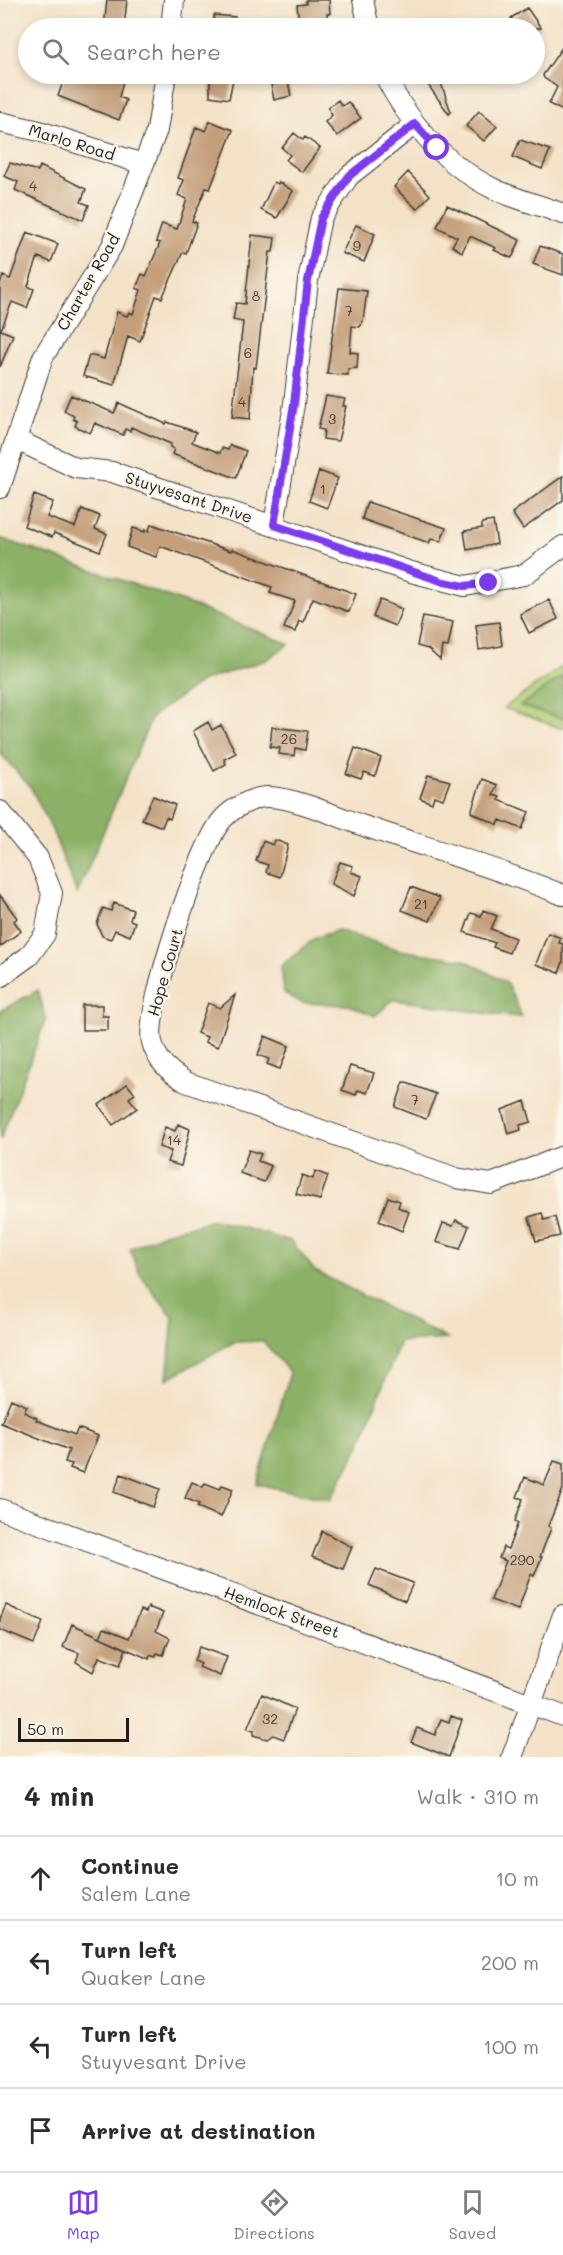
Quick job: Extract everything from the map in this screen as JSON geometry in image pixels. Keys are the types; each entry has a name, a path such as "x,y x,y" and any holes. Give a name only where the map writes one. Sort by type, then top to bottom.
{"street":[{"path":"172,18 174,0"},
{"path":"363,0 367,18"},
{"name":"Charter Road","path":"0,488 43,357 112,246 157,130 164,84"},
{"path":"389,84 415,124 459,167 493,188 563,214"},
{"name":"Marlo Road","path":"0,122 39,131 143,164"},
{"path":"274,525 294,404 308,281 321,218 349,176 415,124"},
{"name":"Stuyvesant Drive","path":"17,440 76,468 112,472 411,572 465,586 524,575 563,546"},
{"name":"Hope Court","path":"563,895 322,811 280,799 266,797 253,800 223,818 211,838 175,932 150,1021 151,1040 155,1054 163,1065 186,1082 456,1178 491,1184 563,1156"},
{"path":"0,811 38,858 52,893 45,934 29,956 0,977"},
{"name":"Hemlock Street","path":"0,1509 563,1716"},
{"path":"512,1757 563,1615"}],"green space":[{"path":"0,538 173,598 289,644 266,660 202,681 152,717 77,894 52,830 31,788 0,753"},
{"path":"563,666 563,729 504,708"},
{"path":"563,676 563,719 520,706"},
{"path":"338,930 399,950 465,960 507,983 522,1017 393,1000 375,1016 348,1005 302,1003 284,993 281,966 315,938"},
{"path":"38,990 46,1019 0,1140 0,1011"},
{"path":"214,1220 291,1241 315,1271 447,1339 400,1342 360,1445 330,1500 257,1484 290,1373 263,1341 234,1342 167,1379 173,1317 140,1275 130,1249 164,1233"}],"building":[{"path":"107,0 127,0 125,18 105,18"},
{"path":"306,0 329,0 330,14 327,14 327,18 298,18 297,5 306,4"},
{"path":"527,8 534,18 511,18"},
{"path":"214,15 235,17 235,18 214,18"},
{"path":"563,46 563,111 549,104 557,87 545,79 545,72"},
{"path":"62,84 122,84 119,97 126,100 119,120 58,96"},
{"path":"210,84 232,84 229,99 210,96"},
{"path":"289,84 291,96 274,100 271,85"},
{"path":"441,84 451,112 449,114 428,85"},
{"path":"338,100 342,106 348,102 361,118 337,136 325,122 332,115 328,108"},
{"path":"479,111 497,126 484,141 466,126"},
{"path":"210,121 233,130 210,189 206,188 192,221 197,223 186,253 183,252 162,298 156,296 140,341 128,336 114,385 83,376 89,355 104,359 117,312 127,316 129,312 133,314 141,290 136,288 142,274 146,276 160,243 156,242 162,224 177,229 187,199 178,195 184,180 178,178 196,127 206,131"},
{"path":"294,133 303,140 305,137 320,148 302,172 286,160 290,155 282,148"},
{"path":"520,140 550,150 542,169 513,157"},
{"path":"10,163 38,171 40,166 86,189 81,202 89,205 83,220 15,190 18,182 4,176"},
{"path":"408,172 430,195 417,209 394,187"},
{"path":"274,182 278,184 279,182 293,191 277,218 261,210"},
{"path":"447,205 520,240 513,256 511,258 470,236 462,252 452,246 457,237 437,227"},
{"path":"356,225 375,234 364,262 342,253"},
{"path":"27,232 58,244 51,262 38,257 28,286 34,289 27,308 12,302 1,330 13,335 0,367 0,284 3,276 10,279"},
{"path":"252,235 275,238 273,252 270,252 256,368 253,367 250,419 232,417 243,322 233,320 236,303 245,304"},
{"path":"540,246 563,254 563,275 533,264"},
{"path":"339,288 367,291 363,321 360,327 352,326 350,352 358,353 357,368 348,369 348,375 327,374"},
{"path":"71,395 114,413 119,403 166,424 167,422 196,432 192,442 220,453 222,448 228,450 230,445 246,451 236,478 172,454 174,449 170,447 171,444 131,427 130,431 125,429 123,435 95,423 90,433 75,426 77,421 73,419 74,416 64,411"},
{"path":"326,396 345,399 343,406 346,406 338,441 323,439 324,430 318,429"},
{"path":"319,471 338,478 327,508 309,501"},
{"path":"563,476 563,500 523,529 512,513"},
{"path":"34,495 53,502 47,517 75,527 82,509 100,516 95,529 107,534 100,551 54,533 52,537 24,526"},
{"path":"367,502 446,528 441,541 431,539 429,543 362,519"},
{"path":"493,521 497,544 467,550 464,531 482,528 482,523"},
{"path":"151,524 231,551 232,549 356,594 349,612 313,598 303,622 299,621 295,632 284,628 295,601 270,593 272,587 160,546 156,557 127,547 133,528 145,532 145,530 149,531"},
{"path":"380,600 402,609 395,626 373,617"},
{"path":"549,600 558,619 529,633 520,614"},
{"path":"423,616 453,622 448,647 442,646 440,660 428,649 417,646"},
{"path":"499,622 502,646 479,650 476,625"},
{"path":"208,722 212,730 221,725 236,753 224,759 226,764 214,771 193,731"},
{"path":"272,727 308,731 305,750 295,748 294,756 279,754 280,748 270,747"},
{"path":"355,748 381,758 375,776 364,772 361,779 346,774"},
{"path":"428,775 450,781 443,799 434,796 432,803 420,798"},
{"path":"482,779 497,785 493,795 500,797 499,800 529,812 522,829 500,820 498,825 471,812"},
{"path":"153,796 175,805 170,819 166,817 162,827 142,819"},
{"path":"275,840 288,845 280,877 266,872 268,865 256,861 263,841 273,845"},
{"path":"340,862 353,866 351,872 362,876 354,896 331,884"},
{"path":"411,887 440,898 430,921 402,910"},
{"path":"0,895 17,918 14,921 21,931 0,947"},
{"path":"114,903 133,910 130,920 135,922 130,936 115,930 111,939 102,936 97,924 103,908 111,911"},
{"path":"483,910 497,916 491,929 515,938 509,953 493,947 495,943 464,932 471,913 481,916"},
{"path":"548,933 561,938 559,943 563,944 563,962 559,973 536,964"},
{"path":"235,995 218,1047 205,1042 207,1037 197,1033 208,1003 220,1008"},
{"path":"82,1005 102,1005 102,1016 108,1016 108,1030 82,1030"},
{"path":"265,1036 289,1046 280,1069 267,1064 269,1059 258,1055"},
{"path":"350,1066 374,1073 367,1093 358,1090 356,1095 342,1090"},
{"path":"404,1082 436,1094 426,1119 395,1107"},
{"path":"127,1084 135,1094 129,1098 137,1108 113,1125 99,1105"},
{"path":"525,1101 531,1122 520,1125 521,1130 508,1134 502,1110"},
{"path":"178,1124 190,1129 181,1166 167,1162 171,1151 159,1147 165,1127 175,1131"},
{"path":"249,1150 261,1154 258,1161 271,1166 264,1182 240,1173"},
{"path":"315,1171 328,1176 320,1200 296,1194 302,1175 313,1179"},
{"path":"388,1197 400,1201 398,1207 409,1212 402,1231 379,1221"},
{"path":"542,1213 544,1220 555,1217 560,1236 536,1241 529,1217"},
{"path":"456,1220 469,1226 460,1249 436,1242 443,1223 453,1226"},
{"path":"11,1399 27,1406 24,1412 37,1418 36,1420 75,1435 78,1428 98,1436 83,1473 70,1468 72,1464 65,1462 69,1450 1,1423"},
{"path":"554,1461 563,1464 563,1489 548,1526 551,1528 540,1557 542,1557 534,1576 531,1574 518,1610 491,1600 506,1561 499,1558 503,1547 508,1549 518,1523 515,1521 523,1499 517,1497 525,1477 544,1485"},
{"path":"121,1474 160,1489 153,1507 114,1492"},
{"path":"192,1482 203,1487 205,1483 220,1489 222,1485 233,1489 221,1517 197,1507 199,1504 185,1498"},
{"path":"322,1531 352,1547 343,1569 312,1557"},
{"path":"376,1569 413,1583 405,1601 369,1585"},
{"path":"6,1605 43,1622 34,1644 0,1630 0,1619"},
{"path":"148,1607 163,1613 156,1631 170,1638 163,1655 157,1653 155,1657 150,1655 149,1659 100,1637 104,1628 129,1638 141,1610 146,1612"},
{"path":"72,1624 126,1649 120,1665 99,1657 93,1672 76,1662 79,1653 63,1647"},
{"path":"199,1647 227,1657 220,1676 199,1667 201,1664 194,1661"},
{"path":"262,1694 295,1709 284,1739 273,1735 267,1739 253,1735 254,1731 247,1729"},
{"path":"451,1716 462,1720 449,1757 411,1742 417,1728 435,1735 441,1719 449,1722"}],"route":[{"path":"437,148 415,124 374,154 349,176 321,218 315,238 308,281 294,404 274,525 444,582 465,586 489,583"}]}
